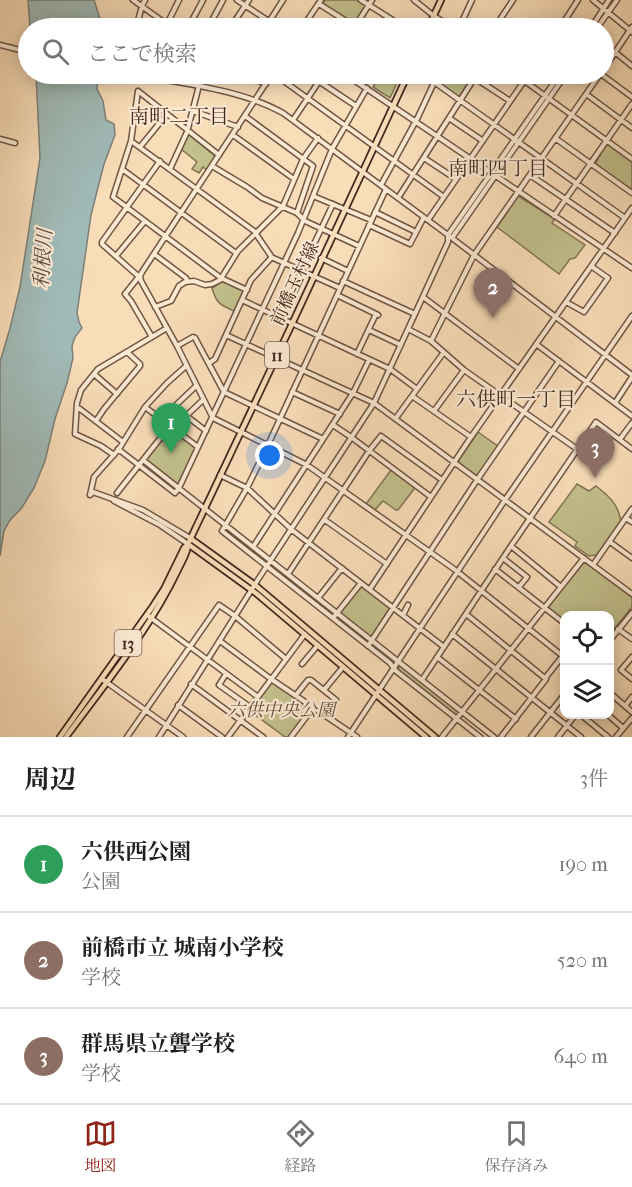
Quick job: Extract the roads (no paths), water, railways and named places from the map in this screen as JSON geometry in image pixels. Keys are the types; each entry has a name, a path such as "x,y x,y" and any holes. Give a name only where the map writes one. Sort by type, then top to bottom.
{"main road":[{"path":"434,16 441,0"},
{"name":"前橋玉村線","path":"188,544 403,84"},
{"path":"190,538 253,588 426,737"},
{"path":"188,544 253,588 343,667 435,737"},
{"name":"13","path":"66,737 149,616 188,544"},
{"name":"13","path":"60,737 104,680"}],"street":[{"path":"133,0 156,18"},
{"path":"139,18 145,0"},
{"path":"171,18 180,0"},
{"path":"193,18 203,0"},
{"path":"214,18 224,0"},
{"path":"237,0 263,18"},
{"path":"237,18 249,0"},
{"path":"272,18 283,0"},
{"path":"361,0 389,18"},
{"path":"361,18 372,0"},
{"path":"414,0 437,18"},
{"path":"464,18 472,0"},
{"path":"500,18 513,0"},
{"path":"566,18 578,0"},
{"path":"593,0 631,30 615,52 632,66"},
{"path":"598,18 609,0"},
{"path":"604,18 617,0"},
{"path":"309,18 320,2 342,18"},
{"path":"0,45 18,49"},
{"path":"185,84 255,100 279,111 318,138 632,376 615,403"},
{"path":"170,169 187,130 199,84"},
{"path":"152,337 133,303 125,294 140,277 266,84"},
{"path":"288,84 444,197"},
{"path":"293,120 317,84"},
{"path":"323,84 356,106"},
{"path":"361,84 630,265"},
{"path":"381,185 416,121 433,84"},
{"path":"438,84 625,218"},
{"path":"398,198 471,84"},
{"path":"487,84 510,101"},
{"path":"313,196 345,209 409,244 521,84"},
{"path":"529,84 632,159"},
{"path":"547,97 554,84"},
{"path":"159,737 207,659 374,403 449,238 558,84"},
{"path":"430,341 474,255 593,84"},
{"path":"614,84 632,97"},
{"path":"118,449 175,493 304,219 332,149 367,88"},
{"path":"219,155 138,91 131,141 113,197 221,278 247,290"},
{"path":"586,94 632,128"},
{"path":"554,216 632,104"},
{"path":"192,111 238,127"},
{"path":"140,147 167,114"},
{"path":"245,116 314,168 297,213"},
{"path":"449,118 483,141"},
{"path":"233,135 294,179"},
{"path":"155,307 171,301 179,286 187,281 207,285 221,278 236,253 283,207 303,159 318,138"},
{"path":"555,138 632,193"},
{"path":"0,139 15,143"},
{"path":"131,141 255,233 272,257 340,288"},
{"path":"424,158 456,179"},
{"path":"160,161 102,242 140,277 212,417 307,465 344,490 457,572 560,655"},
{"path":"212,166 260,197 297,213 321,229 359,246"},
{"path":"122,169 236,253"},
{"path":"530,175 615,233"},
{"path":"386,189 268,446 222,531 480,737"},
{"path":"279,318 333,204"},
{"path":"370,590 471,437 632,208"},
{"path":"375,212 416,232"},
{"path":"116,256 145,221"},
{"path":"154,254 187,281"},
{"path":"208,363 214,360 254,276 272,257"},
{"path":"321,258 348,271"},
{"path":"566,302 583,312 608,278 591,266"},
{"path":"343,281 415,314"},
{"path":"336,295 377,314 357,354"},
{"path":"423,297 519,369"},
{"path":"242,300 390,369 417,389"},
{"path":"350,735 505,500 632,316"},
{"path":"114,455 75,434 77,403 81,390 100,368 167,328"},
{"path":"369,329 401,345"},
{"path":"408,329 430,341 464,370 577,449"},
{"path":"226,335 374,403 632,594"},
{"path":"177,346 195,338 224,392 321,438"},
{"path":"536,344 632,416"},
{"path":"96,421 140,366 127,352"},
{"path":"396,418 444,352"},
{"path":"253,547 340,414 369,360"},
{"path":"368,646 477,480 560,361"},
{"path":"90,495 94,477 114,455 145,407 166,383 186,366"},
{"path":"434,411 464,370"},
{"path":"94,374 117,394"},
{"path":"196,386 175,406 206,431"},
{"path":"292,392 340,414"},
{"path":"412,396 471,437"},
{"path":"186,416 203,400"},
{"path":"145,407 198,447"},
{"path":"77,408 123,442"},
{"path":"422,680 596,422 632,449"},
{"path":"620,440 632,423"},
{"path":"333,425 431,497"},
{"path":"117,493 170,426"},
{"path":"288,574 381,436 442,480"},
{"path":"143,460 494,737"},
{"path":"220,475 247,488 309,544 444,647"},
{"path":"90,495 93,492 137,507 190,538"},
{"path":"90,495 133,510 188,544"},
{"path":"593,565 632,509"},
{"path":"626,518 632,522"},
{"path":"325,520 387,564"},
{"path":"610,542 632,558"},
{"path":"511,546 561,587"},
{"path":"503,558 527,576 519,587"},
{"path":"442,737 584,558"},
{"path":"318,598 342,568"},
{"path":"495,569 560,620"},
{"path":"333,618 361,583"},
{"path":"127,737 219,605 286,659"},
{"path":"403,615 408,605"},
{"path":"614,634 632,613"},
{"path":"466,614 546,677"},
{"path":"149,616 258,697"},
{"path":"618,629 632,639"},
{"path":"228,737 305,634"},
{"path":"453,634 581,737"},
{"path":"220,641 350,735 357,737"},
{"path":"302,664 318,645"},
{"path":"437,657 516,719"},
{"path":"632,657 621,670 632,680"},
{"path":"501,737 560,661"},
{"path":"324,690 343,667"},
{"path":"226,674 219,685 250,707"},
{"path":"296,695 309,679 336,701 326,716"},
{"path":"104,680 183,737"},
{"path":"191,684 263,737"},
{"path":"614,697 632,712"},
{"path":"625,706 632,697"},
{"path":"531,737 560,700"},
{"path":"178,705 222,737"},
{"path":"291,737 313,708"},
{"path":"619,736 632,718"},
{"path":"558,737 573,719"},
{"path":"585,719 608,737"},
{"path":"613,719 624,728"}],"water":[{"path":"28,0 94,0 100,18 29,18"},
{"name":"利根川","path":"36,84 98,84 106,120 114,124 115,135 104,164 91,215 77,313 82,328 72,346 73,358 45,461 34,488 4,531 0,556 0,362 20,287 40,158"}],"place":[{"name":"前橋市立 城南小学校","path":"493,318"},
{"name":"六供西公園","path":"171,453"},
{"name":"群馬県立聾学校","path":"595,478"}],"district":[{"name":"南町二丁目","path":"179,116"},
{"name":"南町四丁目","path":"498,168"},
{"name":"六供町一丁目","path":"516,399"}],"park label":[{"name":"六供中央公園","path":"281,710"}]}
